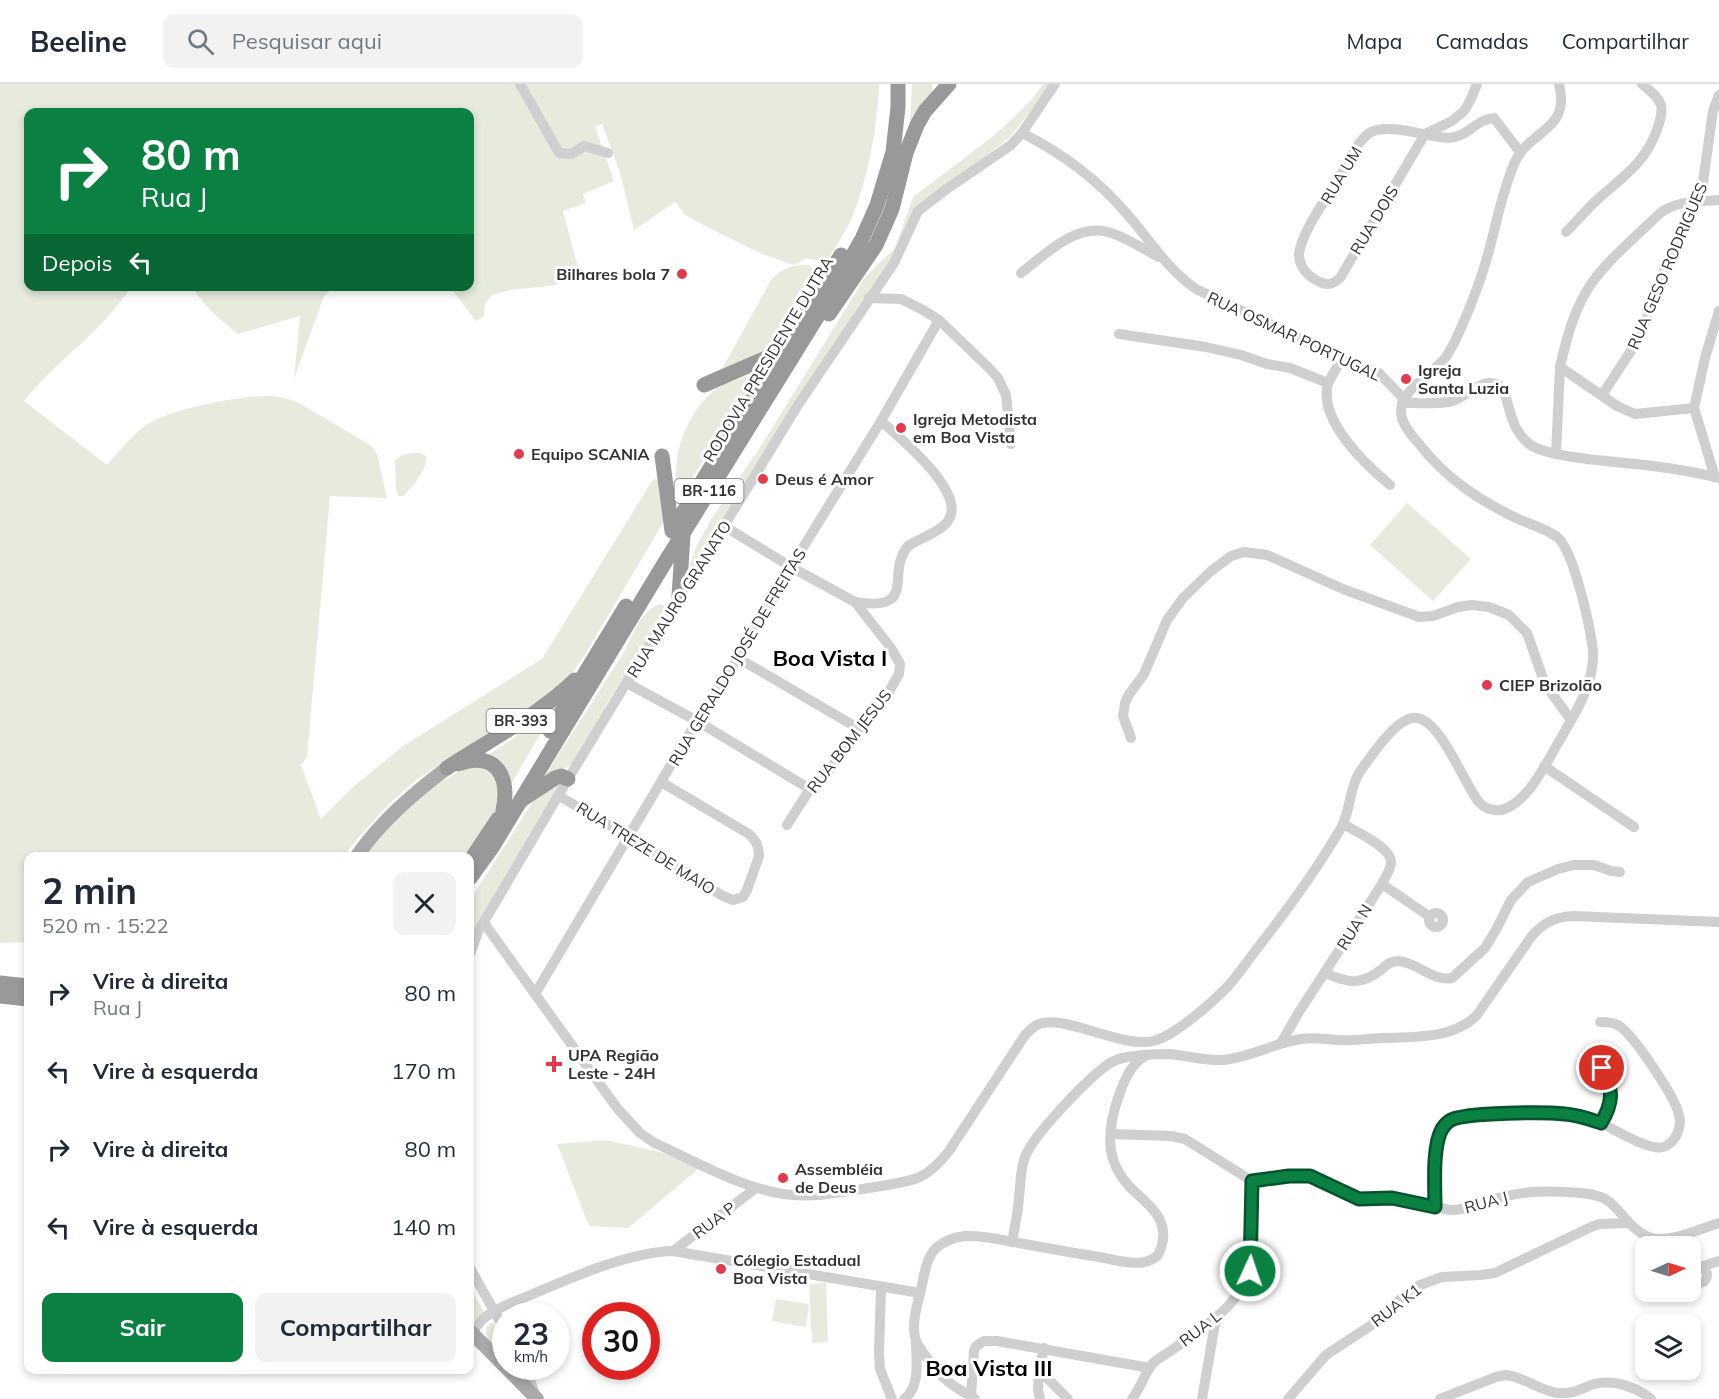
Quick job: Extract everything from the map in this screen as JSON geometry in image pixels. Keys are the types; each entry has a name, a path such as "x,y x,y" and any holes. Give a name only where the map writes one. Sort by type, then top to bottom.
{"highway":[{"name":"RODOVIA PRESIDENTE DUTRA","path":"474,872 519,803 782,351 845,250 866,205 880,161 887,114 888,84"},
{"name":"RODOVIA PRESIDENTE DUTRA","path":"474,855 503,811 589,667 755,416 819,314 870,223 893,152 898,84"},
{"path":"755,416 876,245 892,209 906,153 917,125 925,111 949,84"},
{"path":"704,385 782,351"},
{"path":"662,456 677,532 679,596"},
{"name":"BR-393","path":"447,768 534,713 567,688 589,667"},
{"name":"BR-393","path":"447,768 479,760 496,768 503,777 505,785 503,811"},
{"path":"519,803 555,778 561,776 568,779"},
{"path":"474,882 493,846"},
{"path":"0,983 24,986"},
{"path":"0,996 24,999"}],"main road":[{"name":"BR-393","path":"360,852 394,811 447,768"},
{"path":"474,1335 537,1398"}],"street":[{"path":"520,84 559,153 572,154 584,146 608,153"},
{"name":"RUA MAURO GRANATO","path":"474,941 568,779 679,596 798,405 885,277 901,250 914,216 948,188 1009,147 1022,133 1056,84"},
{"path":"1425,134 1452,121 1464,111 1477,84"},
{"path":"903,1399 912,1390 915,1382 915,1320 920,1293 931,1254 946,1241 967,1236 1132,1262 1150,1260 1159,1253 1162,1248 1163,1235 1161,1221 1154,1210 1121,1176 1112,1155 1111,1134 1117,1102 1131,1069 1147,1052 1227,987 1286,912 1344,824 1355,782 1365,764 1393,730 1409,719 1424,720 1437,733 1479,802 1491,810 1505,808 1520,800 1544,766 1584,698 1592,670 1593,654 1577,576 1566,546 1548,531 1499,510 1471,494 1444,473 1421,447 1402,417 1403,401 1446,357 1460,329 1486,264 1509,178 1520,152 1558,115 1562,100 1559,84"},
{"path":"1566,232 1633,168 1650,147 1662,111 1659,100 1642,84"},
{"name":"RUA GESO RODRIGUES","path":"1602,395 1640,337 1660,276 1695,202 1705,175 1711,118 1719,95"},
{"name":"RUA UM","path":"1311,278 1300,262 1303,241 1362,140 1372,132 1383,129 1439,137 1458,137 1487,119 1494,118 1520,152"},
{"name":"RUA OSMAR PORTUGAL","path":"1022,133 1062,155 1096,183 1126,212 1164,260 1186,282 1341,360 1379,372 1403,401"},
{"name":"RUA DOIS","path":"1311,278 1328,285 1340,278 1425,134"},
{"path":"1556,454 1560,367 1568,332 1592,282 1664,210 1681,203 1719,200"},
{"path":"1021,273 1071,237 1091,230 1111,233 1164,260"},
{"path":"869,298 901,299 923,310 939,320 998,378 1006,395 1011,444"},
{"path":"1403,401 1448,402 1461,398 1480,386 1494,383 1503,389 1511,417 1523,439 1538,450 1717,477 1694,408 1705,358 1719,311"},
{"name":"RUA GERALDO JOSÉ DE FREITAS","path":"535,994 628,836 881,421 939,320"},
{"path":"1119,334 1206,347 1241,355 1267,364 1290,368 1328,383"},
{"path":"1341,360 1328,383 1326,393 1328,405 1345,438 1361,460 1390,485"},
{"path":"1560,367 1617,406 1635,414 1694,408"},
{"path":"855,602 884,603 894,596 898,587 904,550 942,526 951,515 949,495 941,481 915,452 881,421"},
{"name":"RUA BOM JESUS","path":"724,526 791,567 855,602 898,658 899,674 887,695 826,774 810,789 787,825"},
{"path":"1131,738 1123,716 1125,703 1144,674 1167,620 1183,598 1217,566 1230,556 1251,552 1267,555 1343,589 1419,617 1433,616 1472,604 1489,607 1509,615 1527,633 1545,684 1571,720"},
{"path":"738,658 861,730"},
{"path":"627,683 810,789"},
{"path":"1544,766 1634,827"},
{"name":"RUA TREZE DE MAIO","path":"559,796 723,896 733,900 743,897 759,856 757,844 749,834 661,782"},
{"name":"RUA N","path":"1281,1043 1382,884 1390,865 1389,855 1381,846 1344,824"},
{"path":"1325,973 1342,981 1358,981 1388,963 1399,961 1440,977 1452,978 1485,948 1511,900 1528,882 1574,865 1594,865 1620,872"},
{"path":"1382,884 1430,917"},
{"path":"484,923 617,1108 640,1133 653,1142 756,1188 791,1195 813,1195 847,1192 917,1179 928,1174 945,1156 1020,1042 1034,1026 1043,1022 1057,1023 1130,1042 1147,1052 1211,1060 1230,1059 1281,1043 1310,1038 1352,1040 1446,1032 1465,1025 1483,1007 1531,937 1552,919 1573,916 1719,922"},
{"path":"1299,1012 1297,1022 1299,1029 1310,1038"},
{"path":"1435,1207 1437,1142 1443,1127 1451,1120 1478,1115 1555,1113 1575,1115 1601,1123 1628,1138 1659,1148 1666,1146 1676,1137 1680,1121 1674,1103 1635,1042 1614,1023 1600,1022"},
{"path":"1130,1042 1156,1041 1175,1031"},
{"path":"1175,1031 1172,1043 1175,1050 1190,1058"},
{"path":"1124,1058 1130,1042"},
{"path":"1012,1242 1022,1168 1029,1148 1046,1126 1109,1064 1147,1052 1179,1053"},
{"path":"1124,1058 1130,1062 1131,1069"},
{"path":"1593,1062 1602,1068 1610,1091 1610,1104 1601,1123"},
{"path":"1111,1134 1185,1138 1252,1181"},
{"name":"RUA J","path":"1252,1181 1289,1176 1310,1176 1359,1199 1392,1198 1450,1210 1464,1209 1517,1194 1596,1195 1617,1208 1628,1223 1647,1236 1657,1239 1677,1236 1719,1223"},
{"name":"RUA L","path":"1152,1366 1216,1318 1244,1286 1250,1271 1252,1181"},
{"name":"RUA P","path":"673,1251 756,1188"},
{"name":"RUA K1","path":"1288,1399 1326,1354 1370,1326 1406,1294 1427,1281 1442,1276 1489,1275 1599,1224 1628,1223"},
{"path":"514,1302 574,1277 644,1254 673,1251 920,1293"},
{"path":"1701,1266 1719,1261"},
{"path":"474,1275 492,1309"},
{"path":"881,1287 880,1369 892,1399"},
{"path":"474,1329 492,1312"},
{"path":"1202,1399 1216,1318"},
{"path":"973,1398 974,1351 980,1343 989,1340 1152,1366 1142,1386 1132,1399"},
{"path":"916,1341 940,1376 973,1398"},
{"path":"1040,1399 1039,1370 1044,1348"},
{"path":"1039,1370 1068,1399"},
{"path":"1440,1399 1506,1375 1559,1393 1572,1393 1596,1384 1611,1384 1633,1388 1651,1399"},
{"path":"530,1380 537,1398"}],"shaded area":[{"path":"0,84 879,84 874,136 859,200 844,233 826,263 807,258 794,265 762,254 685,215 675,202 634,230 620,173 602,124 595,127 614,181 583,194 586,203 563,211 580,275 554,285 510,290 492,295 485,304 484,316 476,321 453,291 474,291 474,108 24,108 24,291 128,291 94,332 24,401 107,465 135,434 156,419 205,404 256,396 276,397 299,403 372,446 377,454 387,498 330,496 307,757 301,765 321,819 352,788 403,746 542,659 655,479 659,480 665,518 584,656 563,686 417,779 389,804 347,852 24,852 24,942 0,943"},
{"path":"912,84 932,84 932,94 910,125"},
{"path":"1043,84 1052,84 1009,138 919,207 900,249 863,299 688,576 698,543 712,518 761,446 866,276 895,248 913,197 992,137 1033,98"},
{"path":"810,265 814,270 814,283 778,341 768,349 721,371 771,280 786,268"},
{"path":"195,291 330,291 324,296 294,379 300,316 238,334"},
{"path":"761,371 677,502 676,470 679,450 685,430 696,410 718,388"},
{"path":"421,453 426,456 422,472 403,496 398,496 395,461 403,455"},
{"path":"1407,503 1471,559 1433,601 1370,545"},
{"path":"660,604 665,606 666,612 605,707 603,717 572,764 539,785 626,649 639,623 649,610"},
{"path":"553,712 510,786 485,757"},
{"path":"471,765 493,769 502,803 468,852 367,852 392,821 437,784"},
{"path":"560,783 474,929 474,894 534,800"},
{"path":"606,1140 664,1153 703,1165 628,1228 589,1226 557,1144"},
{"path":"826,1283 828,1342 812,1343 809,1284"},
{"path":"474,1294 484,1312 477,1320 474,1320"},
{"path":"776,1299 809,1304 806,1327 772,1321"},
{"path":"492,1323 492,1346 486,1336 487,1326"}],"place":[{"name":"Bilhares bola 7","path":"682,274"},
{"name":"Igreja Santa Luzia","path":"1406,379"},
{"name":"Igreja Metodista em Boa Vista","path":"901,428"},
{"name":"Equipo SCANIA","path":"519,454"},
{"name":"Deus é Amor","path":"763,479"},
{"name":"CIEP Brizolão","path":"1487,685"},
{"name":"UPA Região Leste - 24H","path":"554,1064"},
{"name":"Assembléia de Deus","path":"783,1178"},
{"name":"Cólegio Estadual Boa Vista","path":"721,1269"}],"district":[{"name":"Boa Vista I","path":"830,658"},
{"name":"Boa Vista III","path":"989,1368"}],"route":[{"path":"1250,1271 1252,1181 1289,1176 1310,1176 1359,1199 1392,1198 1435,1207 1437,1142 1440,1132 1447,1123 1458,1117 1488,1114 1555,1113 1575,1115 1601,1123 1611,1098 1602,1068"}]}
